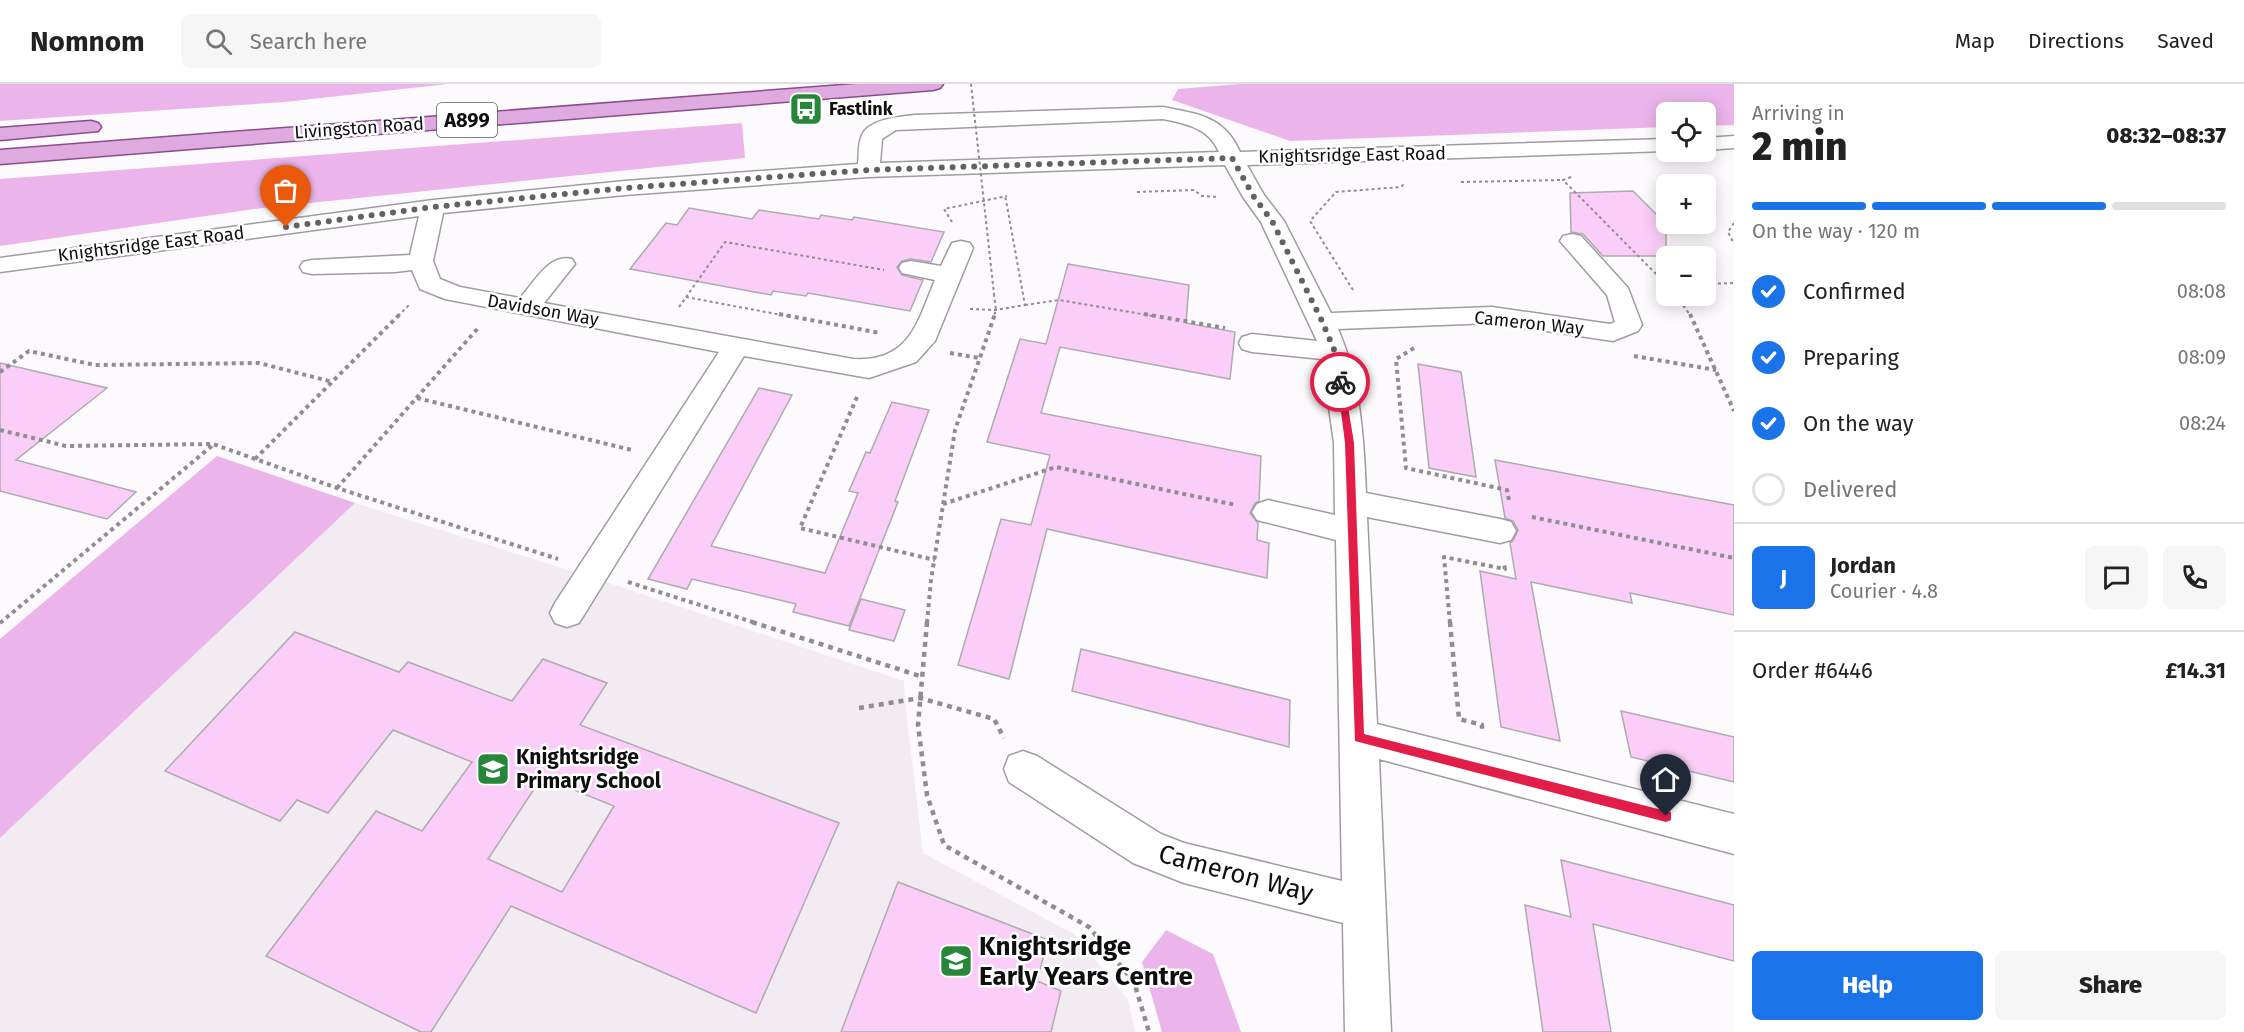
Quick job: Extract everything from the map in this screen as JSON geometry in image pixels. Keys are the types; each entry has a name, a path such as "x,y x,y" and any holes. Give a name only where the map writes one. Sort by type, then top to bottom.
{"main road":[{"name":"Livingston Road","path":"0,157 933,84"},
{"path":"0,134 105,126"}],"street":[{"path":"868,170 872,136 890,124 935,120 1163,113 1189,118 1208,125 1223,137 1254,197 1272,221 1335,352 1349,443 1368,1032"},
{"path":"1716,143 1734,142"},
{"name":"Knightsridge East Road","path":"0,265 433,207 625,188 868,170 1656,145"},
{"path":"312,267 395,265 425,273 433,207"},
{"name":"Cameron Way","path":"1322,321 1492,315 1613,333 1629,325 1619,292 1572,241"},
{"path":"922,341 961,248"},
{"path":"527,307 563,264"},
{"path":"911,268 950,275"},
{"name":"Davidson Way","path":"425,273 454,294 853,368 869,369 906,356 922,341"},
{"path":"1252,343 1335,352"},
{"path":"567,614 736,347"},
{"path":"1268,512 1505,522"},
{"path":"1359,737 1734,834"},
{"name":"Cameron Way","path":"1023,769 1148,849 1184,863 1364,907"}],"path":[{"path":"971,84 996,310 955,430 935,560 918,725 927,795 944,845 1089,927 1134,982 1149,1032"},
{"path":"967,166 969,176 991,175"},
{"path":"1460,182 1563,180 1573,176"},
{"path":"1563,180 1656,274"},
{"path":"1370,319 1310,221 1336,192 1401,187 1403,183 1414,183"},
{"path":"1004,185 1025,305"},
{"path":"1135,192 1194,190 1202,196 1254,197"},
{"path":"961,248 954,225 944,209 1017,195"},
{"path":"1734,223 1728,232 1734,244"},
{"path":"661,332 725,242 903,274 911,268"},
{"path":"255,459 333,382 425,273"},
{"path":"1716,284 1734,283"},
{"path":"686,297 922,341 940,351 980,358"},
{"path":"936,307 996,310 1059,300 1243,330 1252,343"},
{"path":"337,488 501,302"},
{"path":"1684,306 1693,318 1734,411"},
{"path":"1415,348 1396,358 1406,468 1507,490 1505,569 1444,557 1459,719 1482,725 1486,770"},
{"path":"0,372 29,351 95,365 259,363 333,382"},
{"path":"1625,354 1716,370"},
{"path":"869,369 800,528 935,560"},
{"path":"417,398 666,458"},
{"path":"0,430 66,446 213,444 337,488 922,677"},
{"path":"0,623 213,444"},
{"path":"943,504 1056,467 1268,512"},
{"path":"1505,522 1734,558"},
{"path":"859,708 920,698 994,719 1023,769"}],"shaded area":[{"path":"0,84 448,84 285,102 0,121"},
{"path":"1239,84 1734,84 1734,125 1716,126 1716,102 1656,102 1656,127 1290,141 1172,100 1178,89"},
{"path":"742,123 745,158 262,208 0,246 0,179"},
{"path":"217,456 355,503 0,838 0,639"},
{"name":"Knightsridge Primary School","path":"355,503 591,577 904,681 923,853 1074,934 1128,1000 1135,1032 0,1032 0,838"},
{"path":"1166,930 1213,954 1241,1032 1162,1032 1142,962"}],"building":[{"path":"1633,191 1656,214 1656,234 1666,234 1666,246 1656,246 1656,256 1603,256 1583,234 1571,232 1570,193"},
{"path":"689,208 752,219 759,210 819,219 821,215 852,220 854,217 944,232 931,262 911,259 902,261 897,267 902,275 923,280 910,311 808,293 806,296 773,291 771,295 630,269 666,223 677,225"},
{"path":"1068,264 1189,285 1186,323 1235,332 1230,379 1060,347 1041,413 1261,456 1259,501 1255,503 1250,513 1258,523 1257,540 1269,543 1267,578 1047,529 1009,679 958,665 1001,519 1031,525 1050,455 987,442 1020,339 1046,344"},
{"path":"0,363 107,388 16,460 136,492 107,519 0,491"},
{"path":"1418,364 1461,372 1476,477 1429,468"},
{"path":"759,388 792,395 711,546 825,573 858,493 849,491 866,452 870,453 892,402 929,410 895,501 898,502 849,626 793,612 796,604 692,579 687,589 648,579"},
{"path":"1495,460 1734,505 1734,615 1630,593 1632,603 1531,582 1560,741 1501,727 1480,571 1516,579 1510,543 1518,530 1513,521 1505,518"},
{"path":"861,599 905,610 894,641 849,630"},
{"path":"295,632 399,672 408,662 512,701 543,659 607,683 580,725 839,823 756,1013 511,906 431,1032 421,1032 266,956 376,811 422,831 472,762 393,730 328,813 297,800 280,821 165,771","holes":["542,777 614,806 562,892 488,859"]},
{"path":"1081,649 1290,700 1289,747 1072,691"},
{"path":"1621,711 1734,737 1734,782 1631,757"},
{"path":"1561,860 1734,905 1734,961 1593,924 1611,1032 1543,1032 1525,905 1571,917"},
{"name":"Knightsridge Early Years Centre","path":"898,882 1048,940 1037,981 1061,991 1051,1032 841,1032"}],"way so far":[{"path":"286,227 433,207 625,188 868,170 1232,158 1254,197 1272,221 1322,321 1335,352 1340,382"}],"place":[{"name":"Fastlink","path":"806,109"},
{"name":"Knightsridge Primary School","path":"493,769"},
{"name":"Knightsridge Early Years Centre","path":"956,961"}],"route":[{"path":"1340,382 1349,443 1359,737 1666,816"}]}
